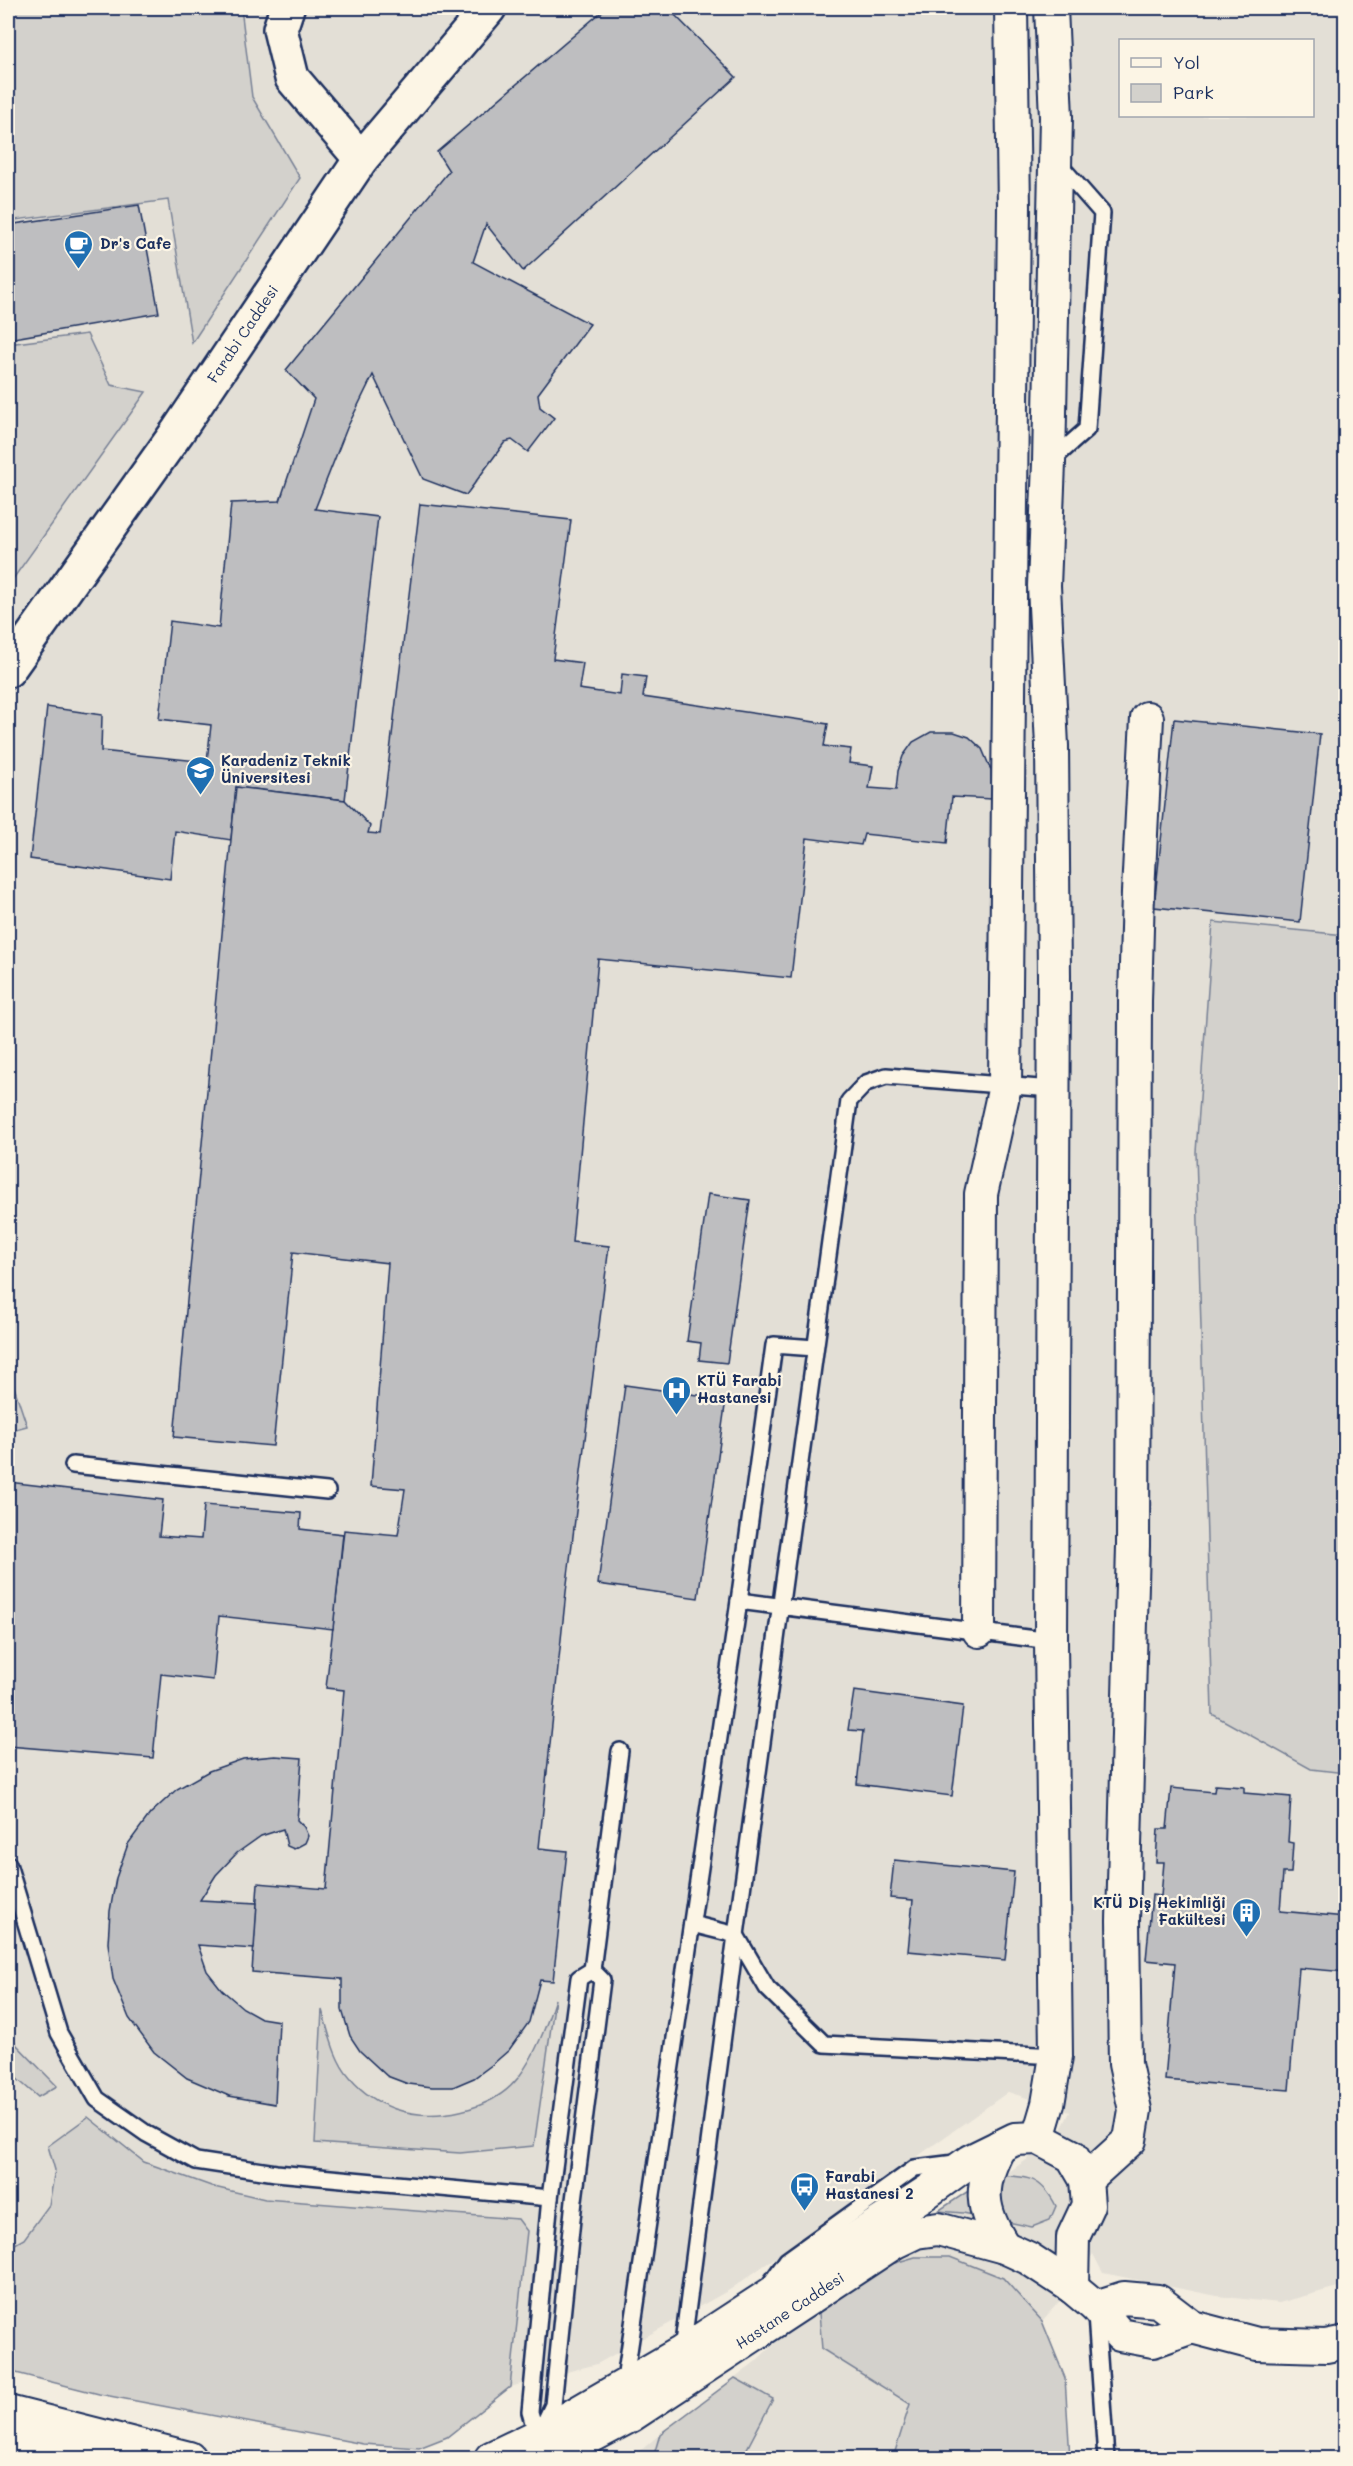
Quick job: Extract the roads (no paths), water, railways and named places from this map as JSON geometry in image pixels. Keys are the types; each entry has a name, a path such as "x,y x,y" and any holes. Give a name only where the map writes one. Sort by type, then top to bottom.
{"street":[{"path":"287,8 280,29 292,78 361,159"},
{"name":"Farabi Caddesi","path":"8,670 178,431 361,159 489,8"},
{"path":"979,1631 981,1194 1005,1086 1014,207 1011,8"},
{"path":"1051,8 1056,117 1049,463 1044,586 1052,746 1054,975 1051,1641 1056,2056 1048,2104 1038,2138 1072,2157 1086,2180 1088,2205 1073,2237 1072,2287"},
{"path":"1086,2180 1130,2140 1135,2110 1125,2064 1123,1921 1133,1546 1136,990 1138,892 1147,718"},
{"name":"Hastane Caddesi","path":"544,2447 623,2387 682,2352 927,2192 970,2161 1015,2139 1038,2138"},
{"path":"1000,2146 987,2169 986,2211 1016,2252"},
{"name":"Hastane Caddesi","path":"491,2458 544,2447 579,2448 895,2242 916,2232 938,2229 1016,2252 1072,2287 1096,2307"},
{"name":"Hastane Caddesi","path":"1016,2252 1057,2251 1073,2237"},
{"path":"1096,2307 1124,2298 1158,2301 1192,2326 1257,2344 1326,2346 1346,2342"},
{"path":"8,2412 189,2458"},
{"path":"8,2437 93,2458"}],"lane":[{"path":"1049,463 1087,429 1102,213 1054,159"},
{"path":"682,2352 849,1101 866,1083 886,1076 1052,1089"},
{"path":"623,2387 739,1600 774,1346 815,1348"},
{"path":"73,1465 327,1491"},
{"path":"739,1600 1051,1641"},
{"path":"544,2447 530,2412 550,2198 579,1978 591,1970 620,1751"},
{"path":"8,1864 59,2033 98,2099 147,2134 196,2161 276,2173 550,2198"},
{"path":"692,1924 736,1935 767,1988 824,2044 1056,2056"},
{"path":"544,2447 553,2405 574,2200 602,1980 591,1970"},
{"path":"1096,2307 1106,2458"}],"place":[{"name":"Dr's Cafe","path":"79,270"},
{"name":"Karadeniz Teknik Üniversitesi","path":"200,796"},
{"name":"KTÜ Farabi Hastanesi","path":"676,1416"},
{"name":"KTÜ Diş Hekimliği Fakültesi","path":"1247,1938"},
{"name":"Farabi Hastanesi 2","path":"804,2212"}]}
